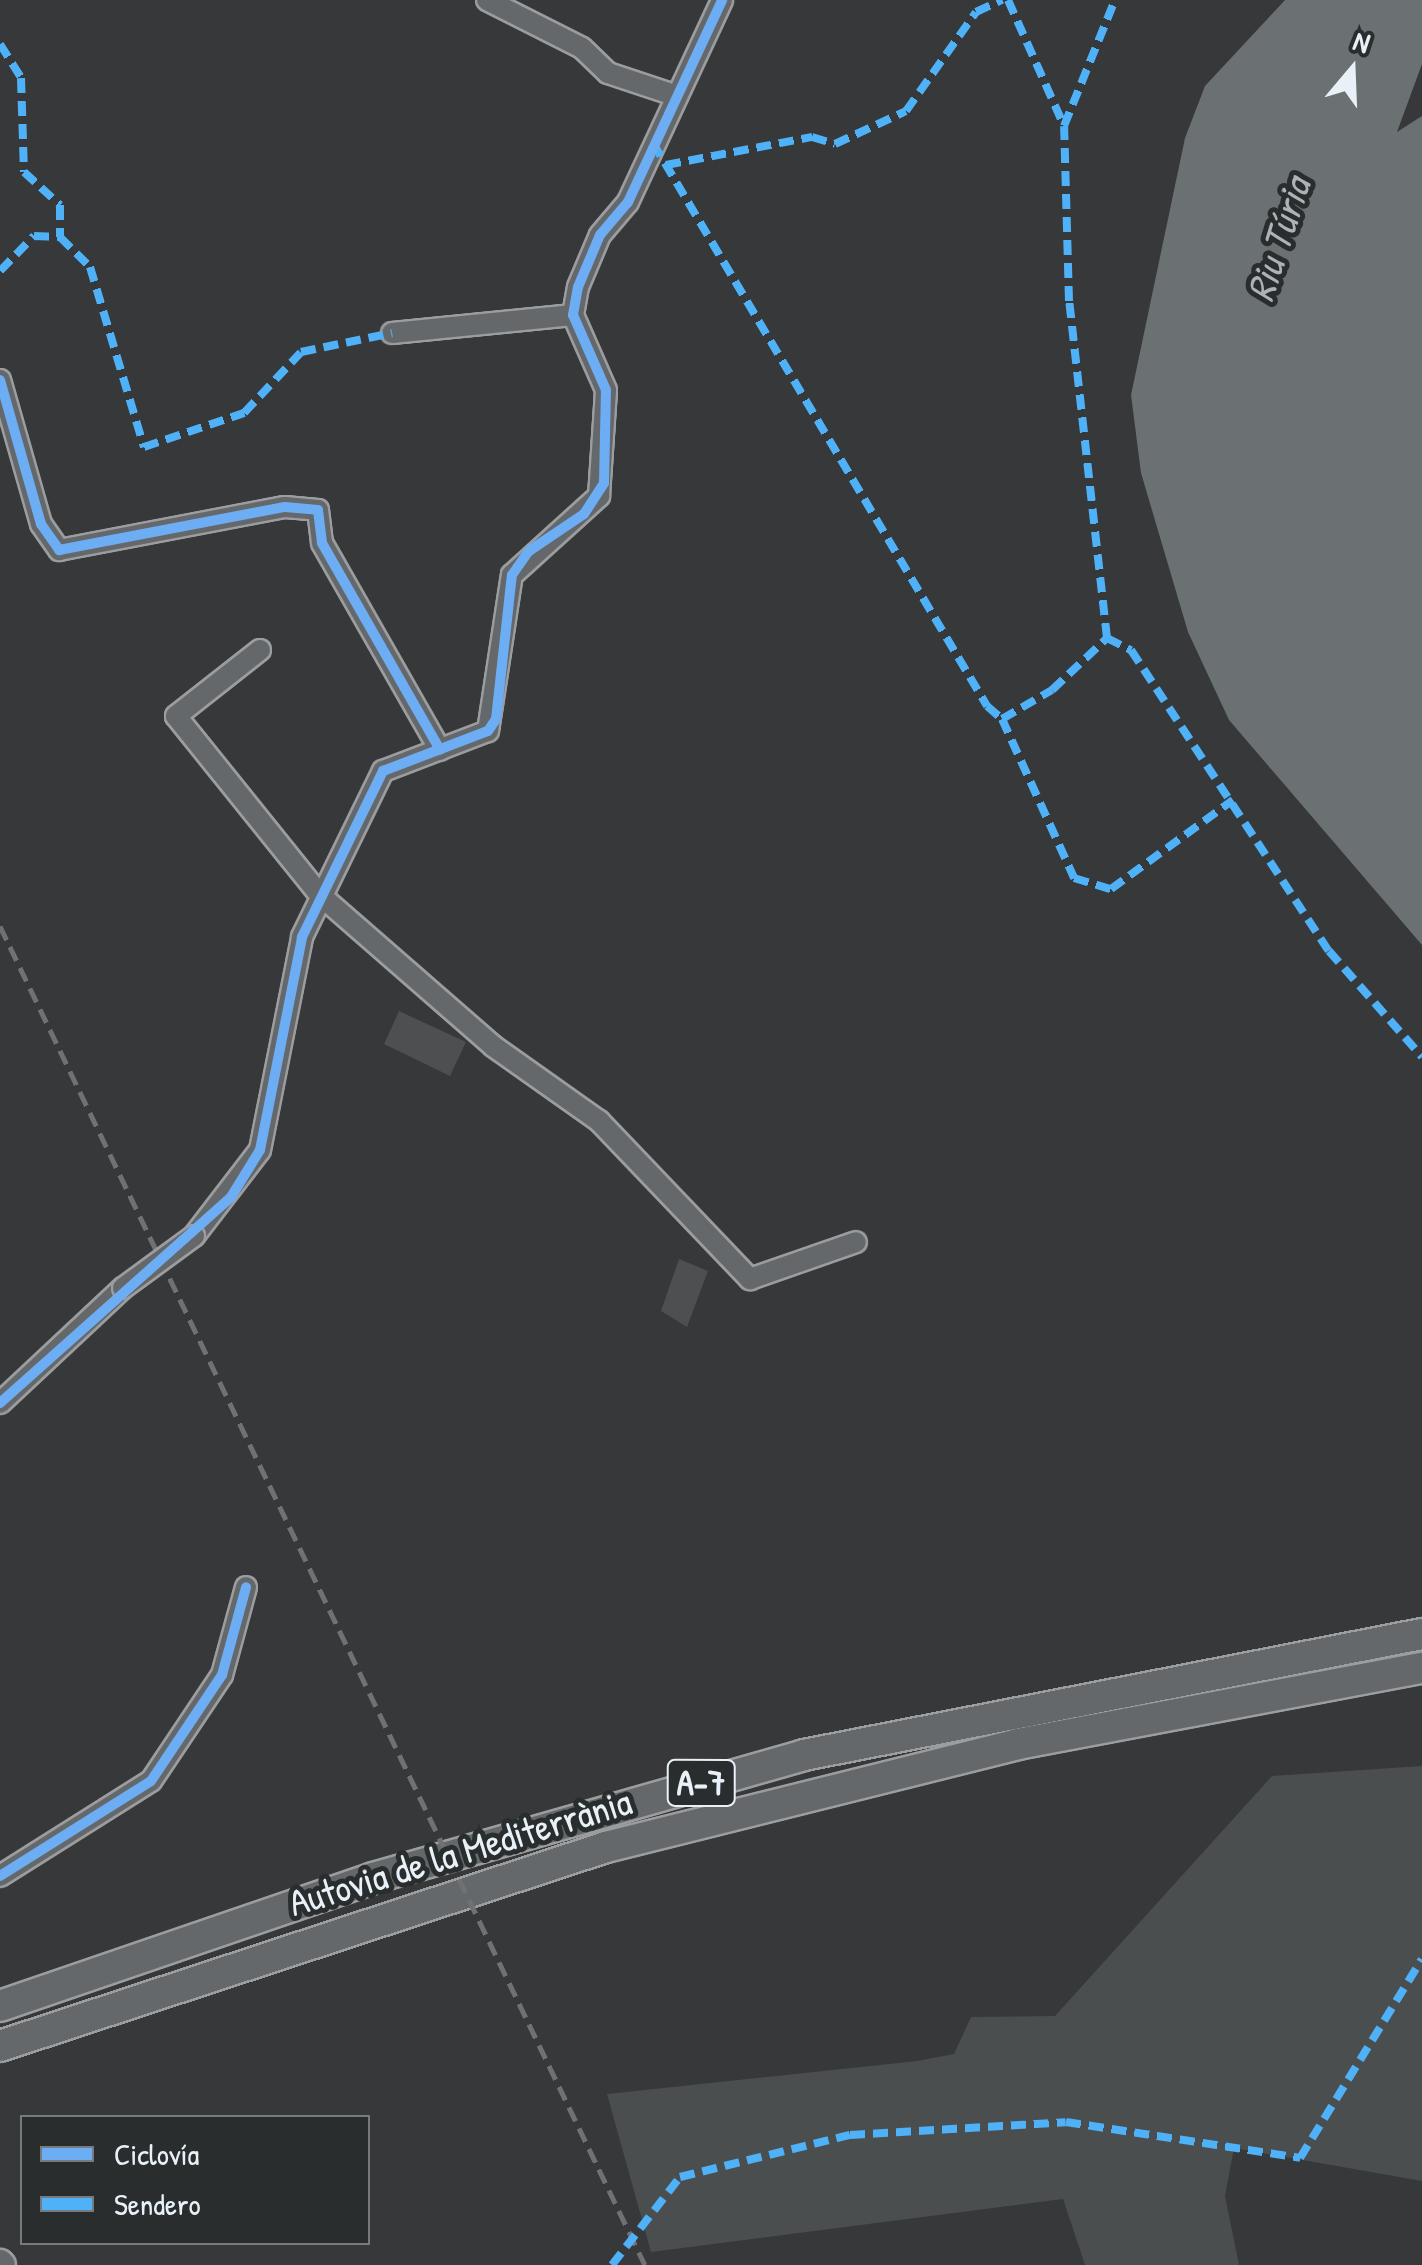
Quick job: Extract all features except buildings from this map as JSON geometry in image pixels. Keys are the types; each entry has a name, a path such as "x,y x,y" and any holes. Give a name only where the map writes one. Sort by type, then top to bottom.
{"highway":[{"name":"Autovia de la Mediterrània","path":"0,2006 373,1878 804,1755 1422,1634"},
{"name":"Autovia de la Mediterrània","path":"0,2046 345,1927 662,1832 1018,1744 1422,1668"}],"street":[{"path":"487,0 582,48 608,73 677,96"},
{"path":"0,1403 123,1288 194,1236 260,1150 288,986 319,894 384,772 488,731 512,576 529,551 584,514 604,482 606,390 573,314 600,235 628,202 722,0"},
{"path":"392,333 573,314"},
{"path":"0,380 40,524 59,550 285,507 318,510 322,542 440,750"},
{"path":"260,650 176,716 319,894 493,1046 599,1120 750,1279 856,1242"},
{"path":"0,1876 151,1781 222,1674 246,1588"}],"shaded area":[{"path":"1422,1766 1422,2181 1234,2148 1225,2196 1239,2265 1085,2265 1063,2199 651,2252 607,2094 917,2061 954,2054 971,2017 1055,2016 1272,1776"}],"water":[{"name":"Riu Túria","path":"1285,0 1422,0 1422,64 1397,132 1422,116 1422,945 1229,720 1188,632 1141,473 1131,395 1185,138 1205,86"}],"railway":[{"path":"0,926 645,2265"}],"marked path":[{"path":"666,165 812,137 835,144 906,111 976,12 1002,0"},
{"path":"1008,0 1064,126"},
{"path":"1107,638 1069,301 1064,126 1115,0"},
{"path":"0,44 21,78 24,172 60,205 60,237"},
{"path":"653,143 987,706 1002,719 1052,690 1107,638 1131,650 1329,951 1422,1057"},
{"path":"0,271 34,236 60,237 90,267 144,447 244,413 301,352 392,333"},
{"path":"1002,719 1074,878 1111,889 1233,800"},
{"path":"612,2265 680,2177 850,2135 1066,2122 1300,2158 1422,1959"}],"cycle path":[{"path":"0,1403 231,1197 260,1150 302,937 383,771 488,731 496,719 512,575 529,551 584,514 604,483 606,390 573,315 578,287 600,235 628,202 722,0"},
{"path":"0,380 41,524 59,550 285,507 318,510 322,543 440,750"},
{"path":"0,1876 151,1781 222,1675 246,1587"}]}
